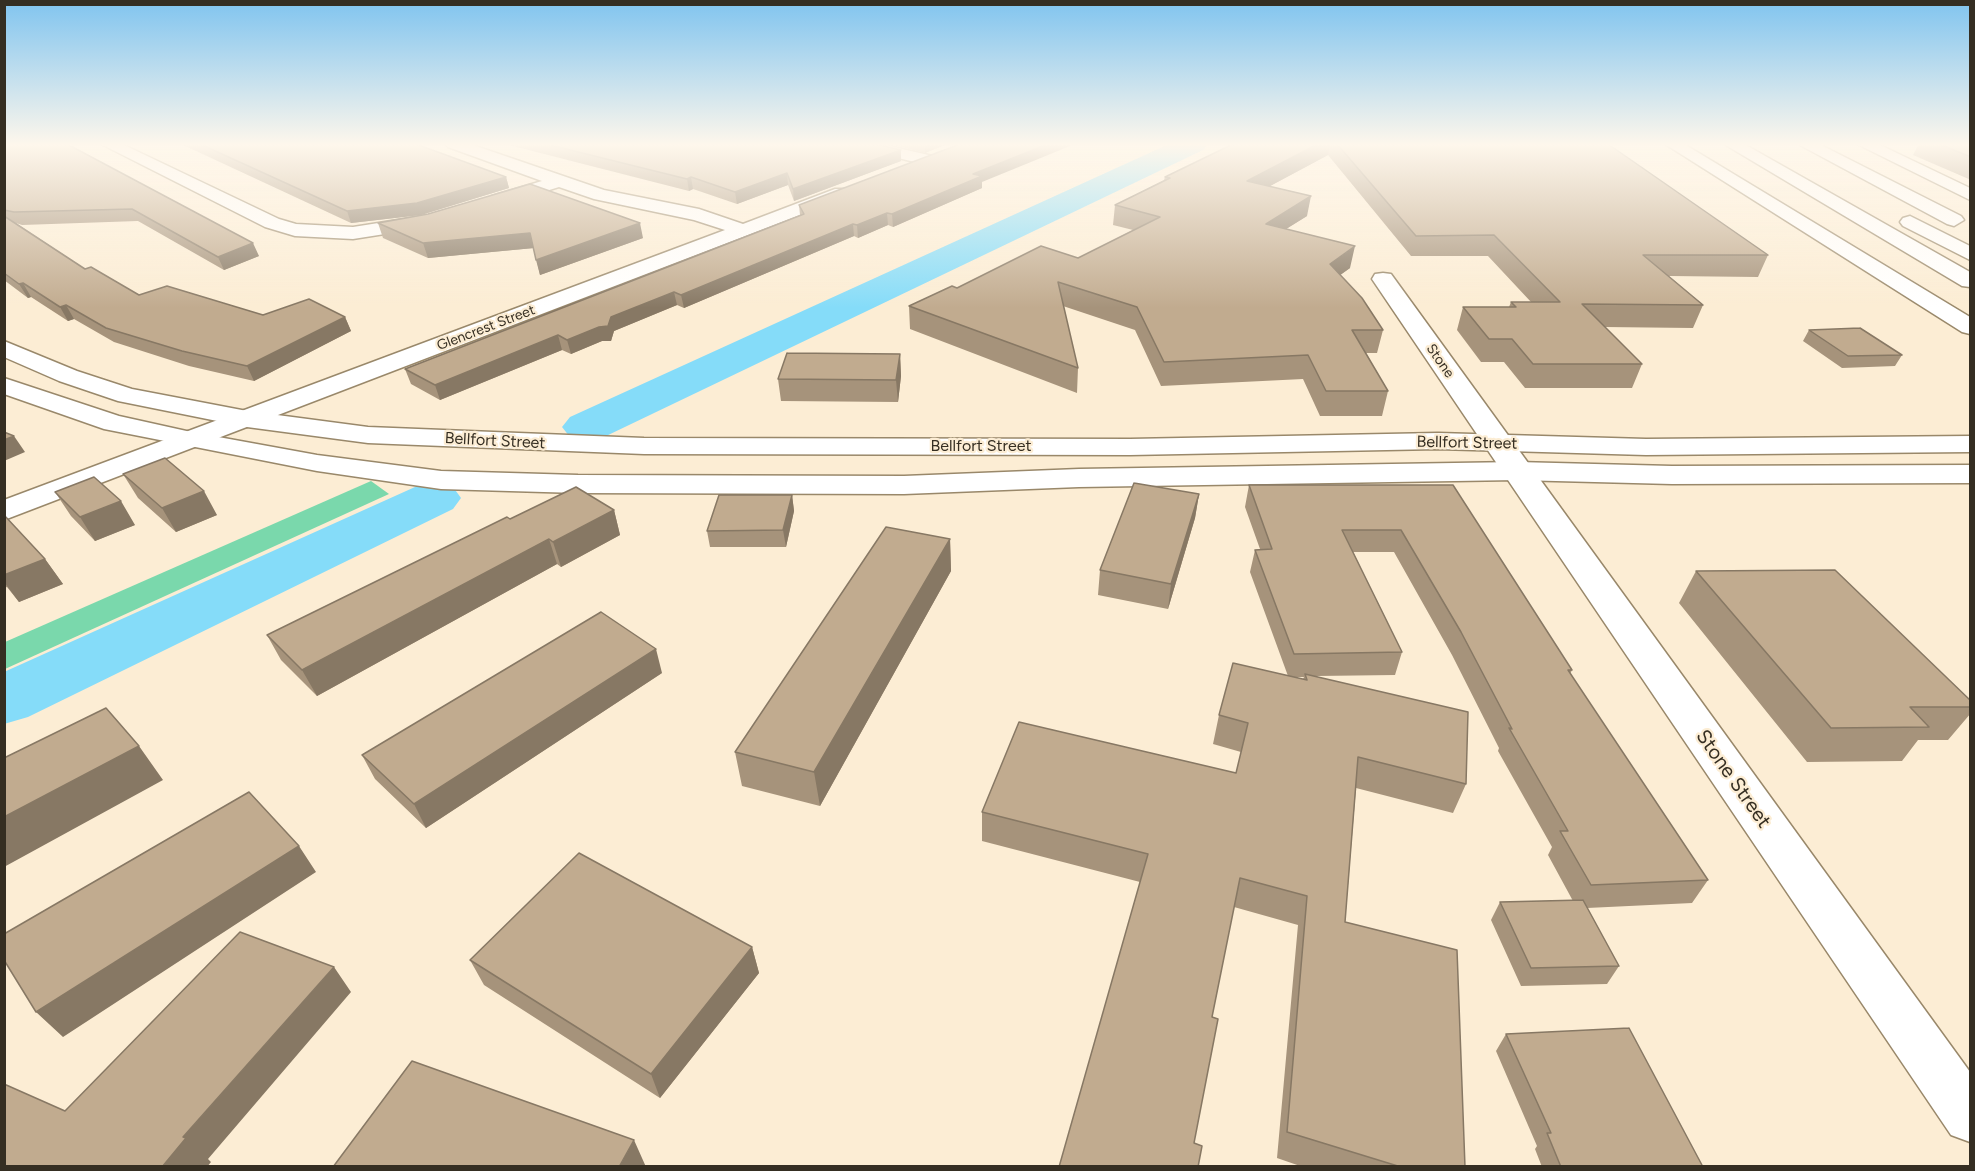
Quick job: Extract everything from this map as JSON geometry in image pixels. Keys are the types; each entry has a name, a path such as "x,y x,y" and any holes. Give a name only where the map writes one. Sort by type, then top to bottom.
{"main road":[{"path":"222,199 272,223 295,230 353,233 389,229 436,219"},
{"path":"481,205 502,199"},
{"path":"618,199 699,215 743,230"},
{"name":"Glencrest Street","path":"4,511 824,199"},
{"path":"1762,199 1971,327"},
{"path":"1827,199 1971,281"},
{"path":"1914,199 1971,228"},
{"path":"1898,215 1971,254"},
{"name":"Stone","path":"1383,279 1507,457"},
{"name":"Bellfort Street","path":"4,348 68,376 127,396 247,419 368,435 522,443 644,446 1130,447 1507,457 1672,475 1971,474"},
{"name":"Bellfort Street","path":"4,385 113,423 191,440 317,463 441,480 578,484 904,485 1507,457 1646,447 1971,444"},
{"path":"904,485 914,446"},
{"name":"Stone Street","path":"1507,457 1971,1116"}],"green space":[{"path":"371,481 389,494 5,669 5,642"}],"building":[{"path":"4,199 170,199 253,243 218,257 132,209 14,212 4,210"},
{"path":"320,199 432,199 417,203 347,211"},
{"path":"480,199 571,199 640,223 536,260 530,233 423,243 378,223 428,214"},
{"path":"816,199 928,199 892,214 887,213 857,225 853,224 681,295 674,292 611,317 608,326 599,327 567,340 558,335 435,385 405,369 804,214 799,205"},
{"path":"1128,199 1307,199 1266,224 1355,246 1330,264 1362,298 1383,330 1352,330 1388,391 1326,391 1308,355 1164,362 1137,307 1058,282 1078,368 909,306 952,286 957,288 1041,246 1078,258 1160,217 1115,205"},
{"path":"1384,199 1687,199 1768,255 1643,255 1703,305 1582,304 1642,364 1533,364 1512,339 1489,339 1463,307 1516,307 1511,302 1560,302 1494,235 1416,236"},
{"path":"4,216 85,269 91,267 139,295 167,286 263,315 309,299 345,317 247,366 182,351 106,328 66,305 60,307 4,273"},
{"path":"1860,328 1902,355 1848,356 1809,330"},
{"path":"787,353 900,354 896,380 778,379"},
{"path":"4,432 14,436 4,440"},
{"path":"165,458 204,491 162,508 123,474"},
{"path":"94,477 121,501 80,517 55,492"},
{"path":"1134,483 1199,494 1171,584 1100,570"},
{"path":"1249,485 1453,485 1572,670 1568,670 1708,880 1591,885 1560,831 1568,831 1509,728 1512,729 1461,632 1401,530 1342,530 1402,652 1294,654 1255,550 1272,549"},
{"path":"576,487 614,510 553,542 549,539 302,670 267,635 507,517 510,519"},
{"path":"719,495 792,495 783,530 707,531"},
{"path":"4,515 45,559 4,575"},
{"path":"886,527 950,539 814,772 735,752"},
{"path":"1835,570 1971,701 1971,707 1910,707 1929,727 1831,728 1696,571"},
{"path":"601,612 656,649 414,804 362,755"},
{"path":"1233,663 1307,680 1305,674 1468,712 1466,784 1358,757 1345,922 1457,950 1465,1167 1401,1167 1287,1132 1307,896 1240,878 1212,1017 1218,1019 1194,1143 1202,1146 1198,1167 1059,1167 1148,854 982,812 1019,722 1236,773 1248,723 1219,715"},
{"path":"106,708 139,746 4,817 4,758"},
{"path":"249,792 299,846 36,1012 4,960 4,934"},
{"path":"579,853 752,947 651,1074 470,960"},
{"path":"1583,900 1619,966 1531,968 1500,902"},
{"path":"240,932 334,967 183,1137 186,1138 162,1167 4,1167 4,1084 65,1111"},
{"path":"1629,1028 1703,1167 1561,1167 1547,1133 1551,1133 1506,1034"},
{"path":"412,1061 634,1140 619,1167 333,1167"}],"waterway":[{"path":"587,427 1076,199"},
{"path":"4,700 434,498"}]}
